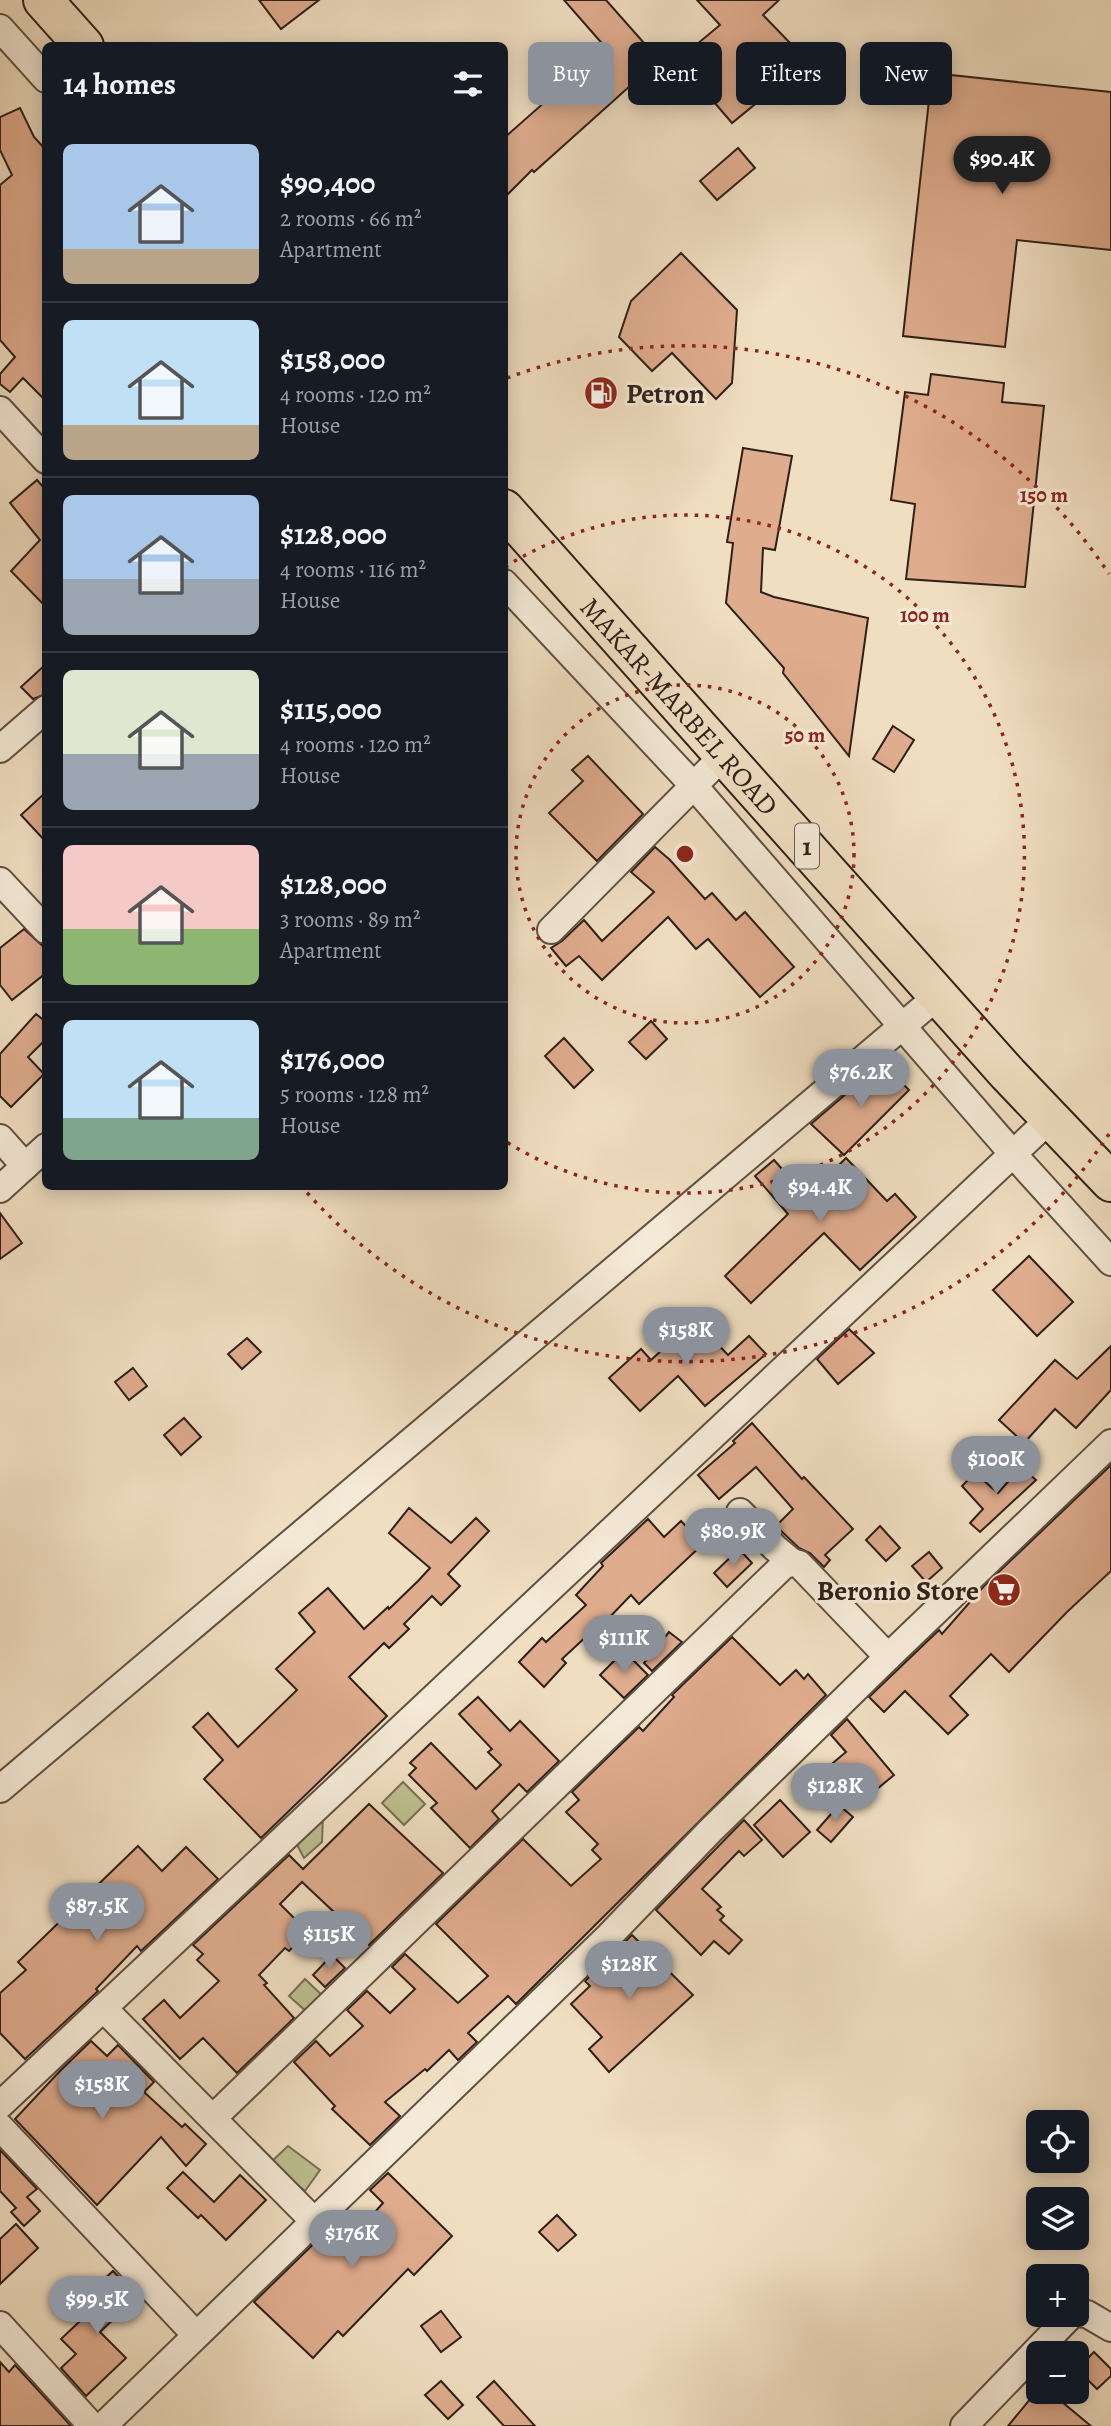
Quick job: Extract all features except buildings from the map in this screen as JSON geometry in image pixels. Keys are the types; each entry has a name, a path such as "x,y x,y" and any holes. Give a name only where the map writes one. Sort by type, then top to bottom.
{"main road":[{"path":"43,0 80,42"},
{"name":"MAKAR-MARBEL ROAD","path":"508,513 939,995 1111,1182"}],"street":[{"path":"0,28 42,75"},
{"path":"0,410 42,456"},
{"path":"508,587 694,786 1013,1154 1111,1262"},
{"path":"5,737 42,712"},
{"path":"551,930 725,754"},
{"path":"0,881 42,926"},
{"path":"0,1789 939,995"},
{"path":"0,2105 1051,1119"},
{"path":"0,1138 25,1166"},
{"path":"0,1189 42,1151"},
{"path":"103,2426 609,1936 720,1821 888,1657 1111,1443"},
{"path":"740,1512 775,1548 792,1562 799,1564 888,1657"},
{"path":"213,2118 783,1566 792,1562"},
{"path":"103,2008 313,2220"},
{"path":"0,2127 196,2335"},
{"path":"1089,2315 1111,2329"},
{"path":"0,2325 92,2426"},
{"path":"964,2426 1059,2327"}],"green space":[{"path":"403,1782 425,1804 404,1825 382,1803"},
{"path":"323,1814 322,1842 304,1858 295,1841"},
{"path":"305,1979 324,1997 309,2014 289,1996"},
{"path":"288,2146 320,2170 305,2191 270,2163"}],"place":[{"name":"Petron","path":"601,393"},
{"name":"Beronio Store","path":"1004,1590"}]}
